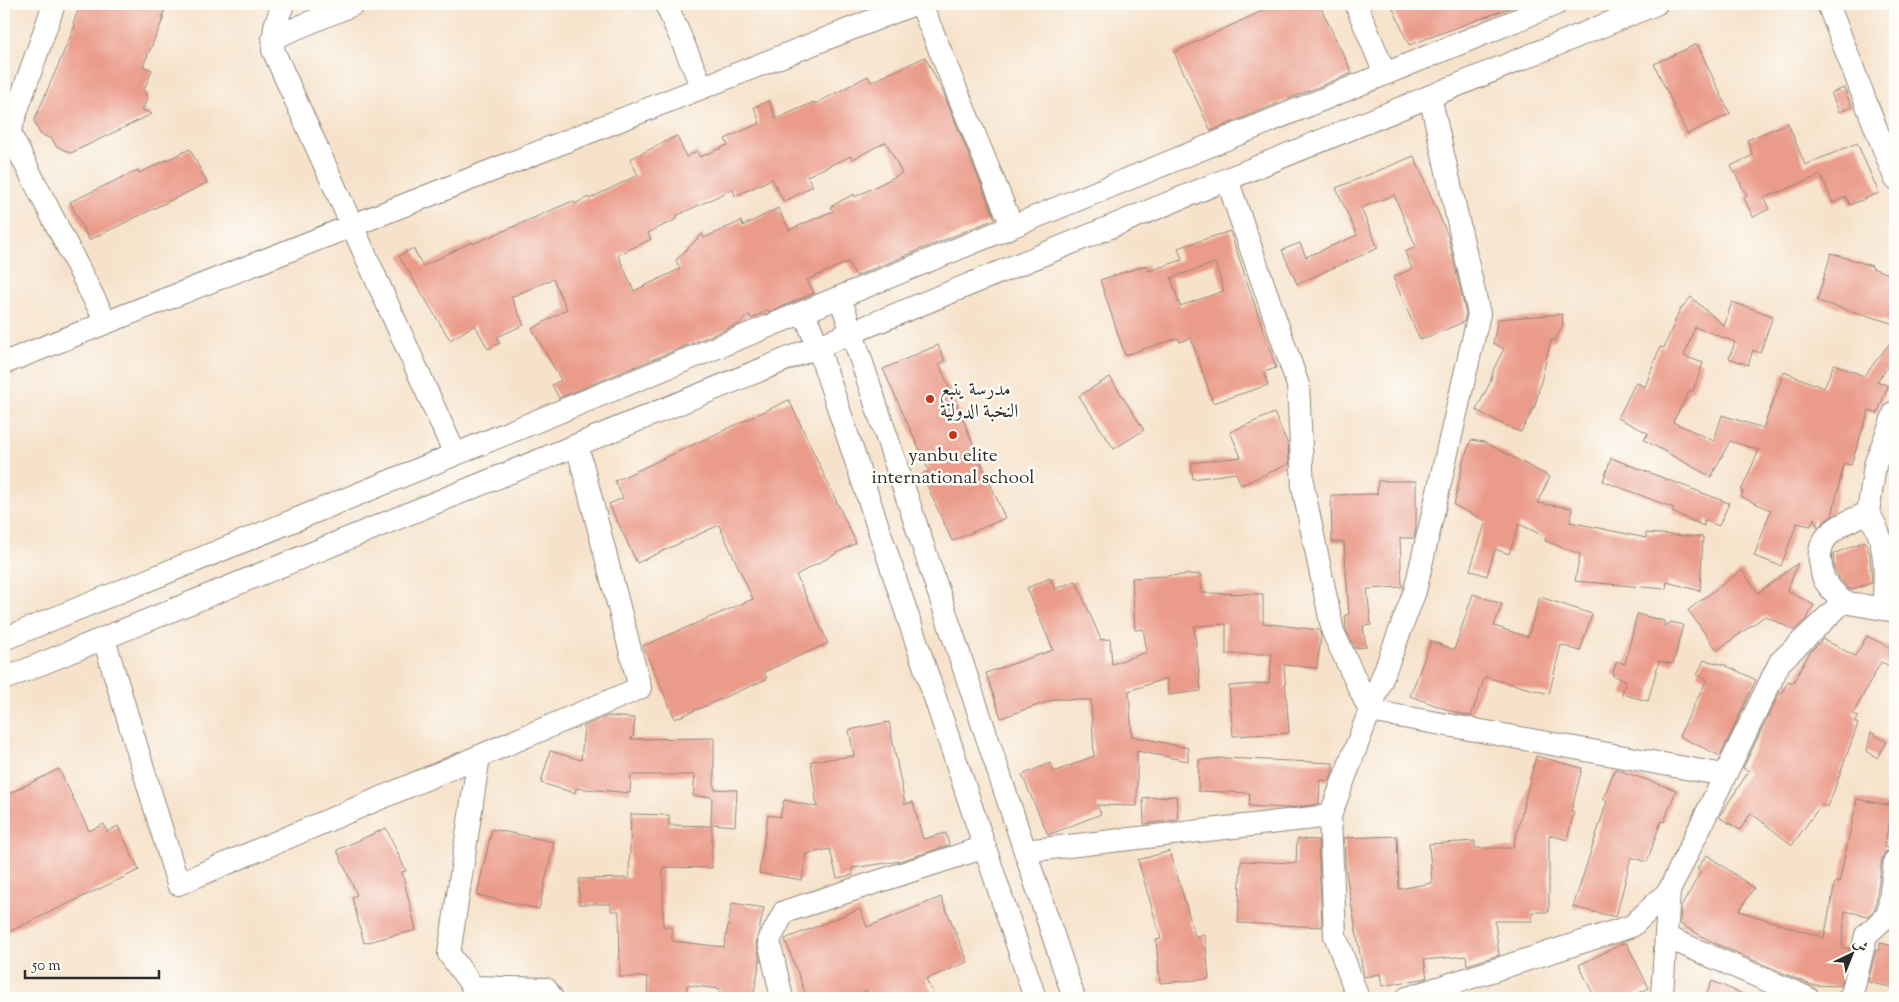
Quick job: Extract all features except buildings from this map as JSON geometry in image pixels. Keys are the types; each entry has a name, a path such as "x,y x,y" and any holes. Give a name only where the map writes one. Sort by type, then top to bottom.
{"street":[{"path":"54,4 6,140 106,322"},
{"path":"283,4 273,38 273,50 455,454"},
{"path":"273,38 354,4"},
{"path":"666,4 702,87"},
{"path":"4,363 914,4"},
{"path":"920,4 1012,226"},
{"path":"1356,4 1385,74"},
{"path":"4,639 1556,4"},
{"path":"1828,4 1895,178"},
{"path":"4,679 1430,96 1643,6"},
{"path":"1358,998 1334,935 1330,816 1415,591 1479,314 1430,96"},
{"path":"1227,179 1298,385 1303,487 1333,632 1370,711"},
{"path":"840,297 1074,998"},
{"path":"804,312 818,347 1035,998"},
{"path":"1868,513 1837,527 1827,536 1819,559 1824,580 1843,602 1889,610 1887,573 1878,527 1868,513 1875,465 1895,412"},
{"path":"104,639 178,884 640,688 577,445"},
{"path":"1408,998 1632,926 1669,891 1780,662 1843,602"},
{"path":"1370,711 1724,775"},
{"path":"479,756 449,954 473,987 546,989 552,998"},
{"path":"1025,851 1330,816"},
{"path":"782,998 769,941 784,912 985,847"},
{"path":"1856,997 1866,935 1888,915 1895,861"},
{"path":"1660,997 1669,891"},
{"path":"1666,937 1808,998"}],"place":[{"name":"مدرسة ينبع النخبة الدولية","path":"930,399"},
{"name":"yanbu elite international school","path":"953,435"}]}
